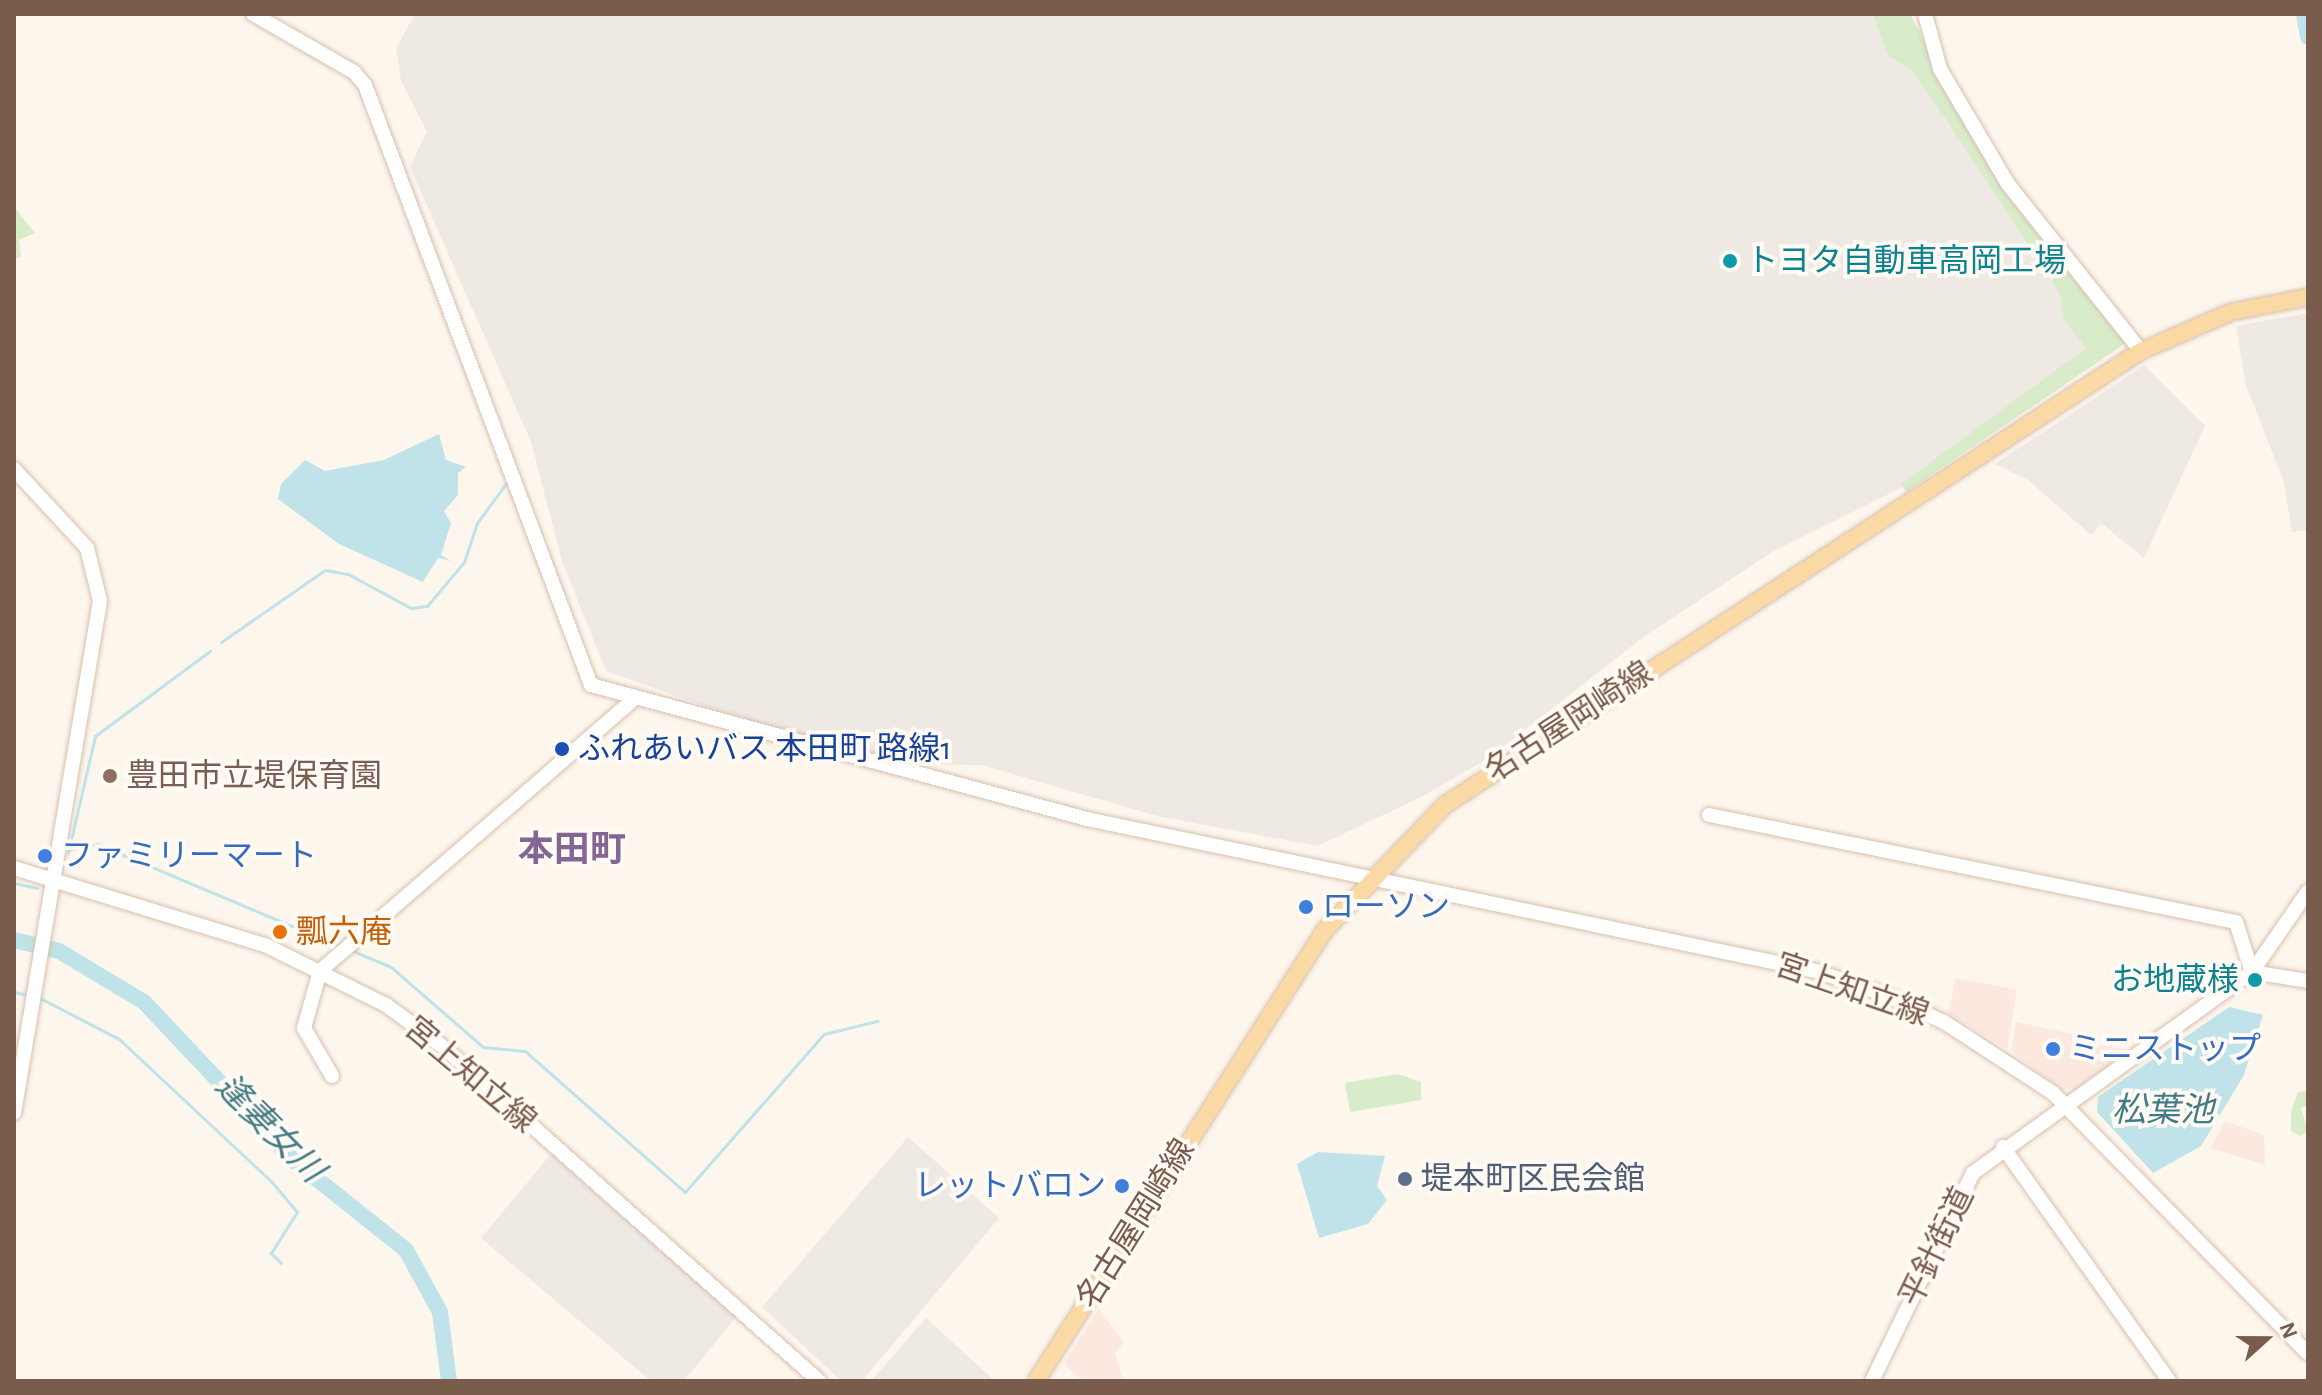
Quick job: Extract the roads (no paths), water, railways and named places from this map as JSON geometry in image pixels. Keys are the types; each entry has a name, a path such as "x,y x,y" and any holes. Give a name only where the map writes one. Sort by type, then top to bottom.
{"main road":[{"name":"名古屋岡崎線","path":"1036,1381 1325,930 1369,878 1474,782 2141,351 2231,312 2308,297"}],"street":[{"name":"宮上知立線","path":"253,14 354,72 365,85 586,678 634,699 944,784 1369,878 1816,971 1944,1022 2065,1105 2308,1353"},
{"path":"1925,14 1940,69 2008,184 2141,351"},
{"path":"14,469 80,538 99,584 52,915 14,1113"},
{"path":"332,1076 304,1028 320,971 634,699"},
{"path":"1709,815 2236,922 2252,972 2308,981"},
{"name":"宮上知立線","path":"14,868 265,945 320,971 442,1046 819,1381"},
{"name":"平針街道","path":"1872,1381 1946,1221 1973,1173 2003,1147 2252,972 2308,891"},
{"path":"2003,1147 2169,1381"}],"water":[{"path":"439,434 446,460 466,467 458,473 458,495 444,511 451,523 441,555 451,561 438,558 423,582 339,544 278,499 281,484 305,460 325,471 384,460"},
{"name":"松葉池","path":"2229,1007 2263,1015 2244,1075 2201,1146 2153,1173 2097,1112 2098,1097"},
{"path":"1318,1152 1385,1156 1377,1186 1387,1200 1368,1224 1319,1238 1297,1164"}],"waterway":[{"path":"2304,14 2308,37"},
{"path":"221,642 325,570 348,574 411,608 427,606 464,562 477,523 507,482"},
{"path":"68,853 95,736 210,651"},
{"path":"68,850 97,844 342,947"},
{"path":"14,883 37,888"},
{"name":"逢妻女川","path":"14,940 59,951 144,1002 293,1160 406,1250 440,1312 449,1381"},
{"path":"353,951 391,967 483,1047 525,1051 685,1192 824,1034 877,1021"},
{"path":"14,992 31,996"},
{"path":"38,997 119,1039 271,1181 297,1212 271,1253 281,1263"}],"place":[{"name":"トヨタ自動車高岡工場","path":"1730,261"},
{"name":"ふれあいバス 本田町 路線1","path":"562,749"},
{"name":"豊田市立堤保育園","path":"110,776"},
{"name":"ファミリーマート","path":"45,856"},
{"name":"ローソン","path":"1306,907"},
{"name":"瓢六庵","path":"280,932"},
{"name":"お地蔵様","path":"2255,980"},
{"name":"ミニストップ","path":"2053,1049"},
{"name":"堤本町区民会館","path":"1405,1179"},
{"name":"レットバロン","path":"1122,1186"}],"district":[{"name":"本田町","path":"572,851"}]}
